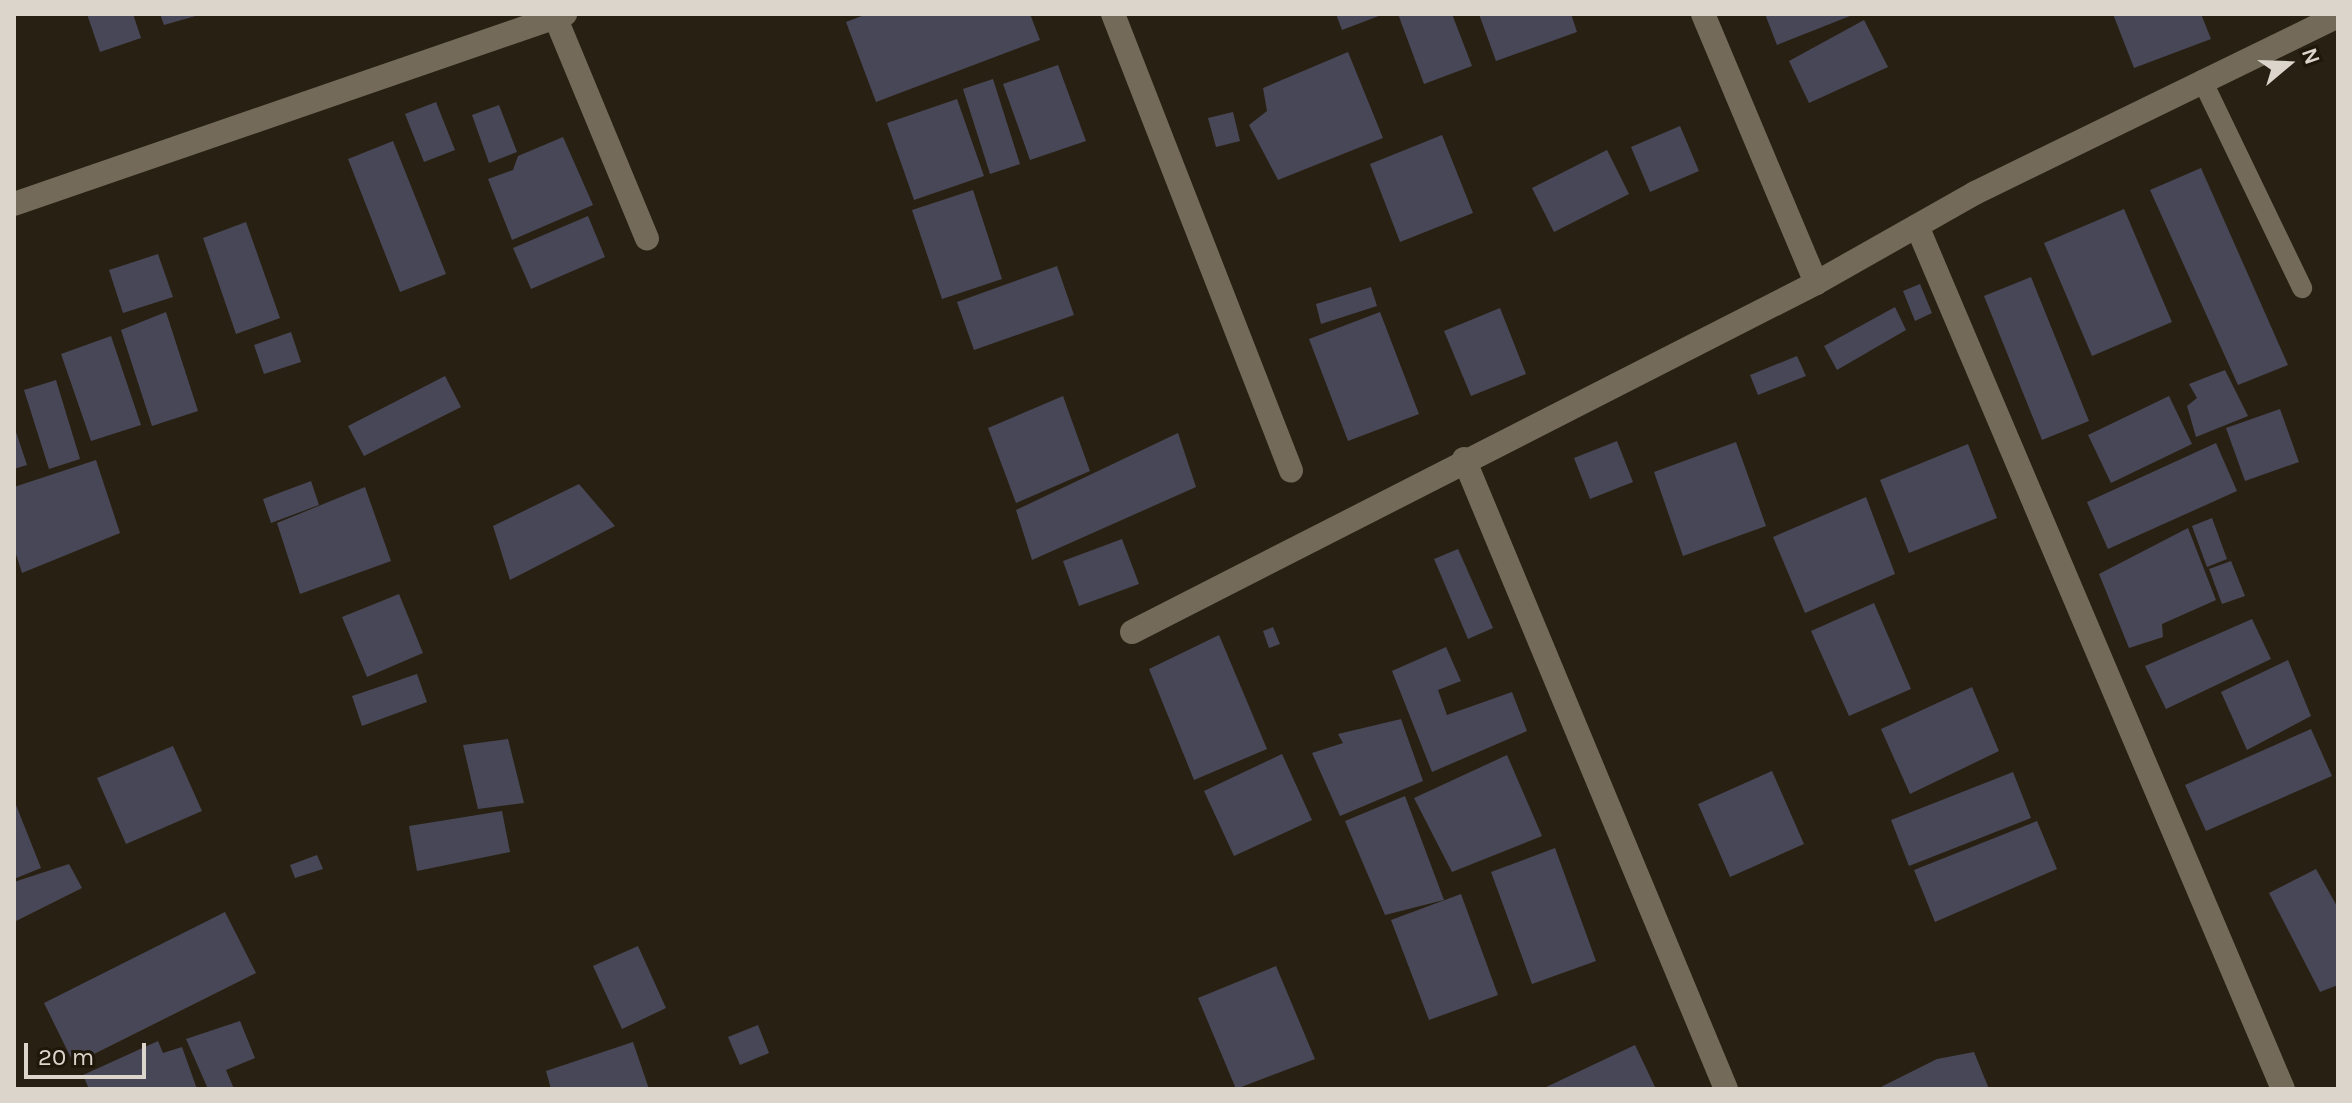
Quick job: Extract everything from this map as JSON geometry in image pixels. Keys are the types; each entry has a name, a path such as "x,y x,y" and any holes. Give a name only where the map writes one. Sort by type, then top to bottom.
{"street":[{"path":"1113,14 1291,470"},
{"path":"1703,14 1816,283"},
{"path":"14,204 558,15 647,238"},
{"path":"1132,632 1464,459 1816,283 1917,226 2202,80 2338,16"},
{"path":"1917,226 2283,1089"},
{"path":"1464,459 1726,1089"}],"lane":[{"path":"2202,80 2302,288"}],"building":[{"path":"87,14 133,14 141,38 100,52"},
{"path":"160,14 199,14 199,15 164,25"},
{"path":"867,14 1030,14 1040,40 876,102 846,22"},
{"path":"1336,14 1384,14 1342,30"},
{"path":"1398,14 1452,14 1472,66 1424,84"},
{"path":"1479,14 1571,14 1577,32 1496,61"},
{"path":"1765,14 1855,14 1777,45"},
{"path":"2113,14 2201,14 2211,39 2134,68"},
{"path":"1864,20 1888,67 1809,103 1789,61"},
{"path":"1348,52 1383,138 1278,180 1249,125 1267,111 1263,88"},
{"path":"1058,65 1086,141 1030,160 1003,84"},
{"path":"993,79 1020,164 990,174 963,89"},
{"path":"957,99 984,176 914,200 887,123"},
{"path":"436,102 455,150 424,162 405,114"},
{"path":"499,105 517,152 489,163 472,115"},
{"path":"1233,112 1240,141 1216,147 1208,118"},
{"path":"1680,126 1699,171 1650,192 1631,147"},
{"path":"1442,135 1473,213 1400,242 1370,164"},
{"path":"563,137 593,205 512,240 488,179 513,170 518,156"},
{"path":"393,141 446,274 400,292 348,159"},
{"path":"1607,150 1629,194 1554,232 1532,188"},
{"path":"2201,168 2288,365 2238,385 2150,190"},
{"path":"973,190 1002,279 942,299 912,210"},
{"path":"2124,209 2172,322 2092,356 2044,243"},
{"path":"588,216 605,257 531,289 513,248"},
{"path":"246,222 280,318 236,334 203,238"},
{"path":"158,254 173,297 123,313 109,270"},
{"path":"1057,266 1074,315 974,350 957,302"},
{"path":"2031,277 2089,421 2042,440 1984,296"},
{"path":"1920,284 1932,313 1915,321 1903,291"},
{"path":"1371,287 1377,306 1321,324 1316,304"},
{"path":"1895,307 1906,330 1837,370 1824,346"},
{"path":"1500,308 1526,374 1471,396 1444,331"},
{"path":"166,312 198,411 152,426 121,330"},
{"path":"1380,312 1419,414 1348,441 1309,339"},
{"path":"291,332 301,362 264,374 254,345"},
{"path":"111,336 141,425 91,441 61,354"},
{"path":"1797,356 1806,376 1758,395 1750,375"},
{"path":"2225,370 2248,416 2196,437 2187,406 2197,398 2189,384"},
{"path":"445,376 461,407 364,456 348,426"},
{"path":"56,380 80,459 49,469 24,390"},
{"path":"1063,396 1090,471 1016,503 988,428"},
{"path":"2169,396 2192,444 2111,483 2088,435"},
{"path":"2280,409 2299,462 2245,481 2226,428"},
{"path":"14,426 27,465 14,469"},
{"path":"1178,433 1196,487 1032,560 1016,510"},
{"path":"1617,441 1633,482 1590,499 1574,458"},
{"path":"1736,442 1766,526 1683,556 1654,472"},
{"path":"2216,443 2237,491 2108,549 2087,502"},
{"path":"1968,444 1997,518 1909,553 1880,480"},
{"path":"96,460 120,533 22,573 14,548 14,487"},
{"path":"311,481 319,505 271,523 263,499"},
{"path":"579,484 615,526 510,580 493,526"},
{"path":"365,487 391,561 300,594 277,523"},
{"path":"1866,497 1895,574 1805,613 1773,537"},
{"path":"2212,518 2227,559 2207,567 2192,526"},
{"path":"2188,528 2216,600 2162,624 2163,637 2129,648 2099,574"},
{"path":"1122,539 1139,584 1079,606 1063,561"},
{"path":"1458,549 1493,628 1468,639 1434,559"},
{"path":"2231,561 2245,596 2222,604 2209,569"},
{"path":"399,594 423,653 367,677 342,617"},
{"path":"1874,603 1911,689 1849,716 1811,631"},
{"path":"2252,619 2271,659 2166,709 2145,666"},
{"path":"1273,627 1280,644 1269,648 1263,631"},
{"path":"1219,635 1267,749 1194,780 1149,669"},
{"path":"1446,647 1461,681 1438,690 1447,715 1512,692 1527,731 1432,772 1392,671"},
{"path":"2288,660 2311,716 2247,750 2221,692"},
{"path":"417,674 427,702 362,726 352,696"},
{"path":"1972,687 1999,751 1910,794 1881,729"},
{"path":"1401,719 1423,781 1340,816 1312,753 1343,743 1338,734"},
{"path":"2311,729 2332,776 2206,831 2185,785"},
{"path":"508,739 524,803 478,809 463,745"},
{"path":"173,746 202,811 126,844 97,778"},
{"path":"1282,754 1312,820 1234,856 1204,791"},
{"path":"1507,755 1542,836 1452,872 1414,798"},
{"path":"1772,771 1804,844 1730,877 1698,804"},
{"path":"2013,772 2031,818 1909,866 1891,820"},
{"path":"1405,796 1444,900 1385,915 1345,821"},
{"path":"14,800 41,868 14,879"},
{"path":"502,811 510,852 417,871 409,826"},
{"path":"2037,821 2057,869 1935,922 1914,870"},
{"path":"1555,848 1596,961 1532,984 1491,872"},
{"path":"317,855 323,869 295,878 290,865"},
{"path":"69,864 82,888 14,922 14,882"},
{"path":"2316,869 2338,908 2338,985 2320,992 2269,893"},
{"path":"1461,894 1498,995 1429,1020 1391,920"},
{"path":"225,912 256,973 74,1064 44,1003"},
{"path":"638,946 666,1008 622,1029 593,966"},
{"path":"1276,966 1315,1059 1236,1089 1198,998"},
{"path":"240,1021 255,1058 226,1070 234,1089 208,1089 186,1039"},
{"path":"758,1025 769,1053 740,1065 728,1037"},
{"path":"158,1041 163,1053 182,1047 197,1089 89,1089 83,1075"},
{"path":"633,1042 649,1089 551,1089 546,1071"},
{"path":"1635,1045 1656,1089 1542,1089"},
{"path":"1974,1052 1989,1089 1877,1089 1937,1059"}]}
